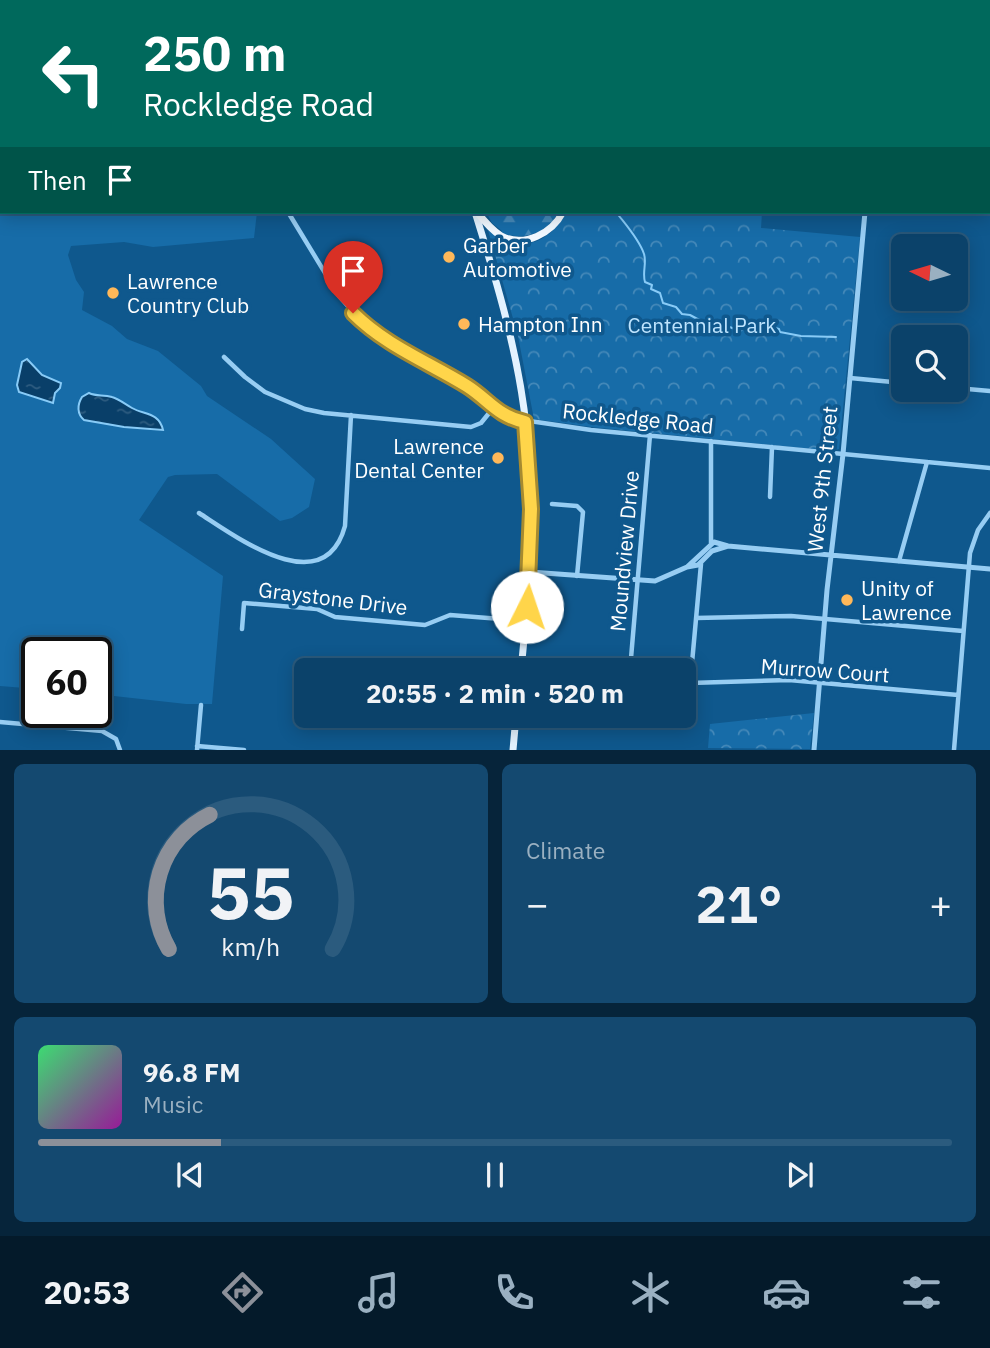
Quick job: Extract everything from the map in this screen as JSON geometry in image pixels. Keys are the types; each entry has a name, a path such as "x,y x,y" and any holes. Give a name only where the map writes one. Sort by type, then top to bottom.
{"highway":[{"path":"478,214 498,233 521,240 543,234 554,226 563,214"}],"main road":[{"path":"477,214 507,323 519,375 525,422 531,499 530,572 522,658"},
{"path":"513,750 515,728"}],"street":[{"name":"Rockledge Road","path":"289,214 334,288 361,321 392,345 469,387 506,417 525,422 990,468"},
{"name":"West 9th Street","path":"814,750 865,214"},
{"path":"224,357 253,384 276,398 305,409 471,427 481,423 494,407"},
{"path":"850,378 891,382"},
{"path":"968,389 990,391"},
{"path":"199,513 259,551 276,558 308,561 327,553 338,543 345,526 351,415"},
{"name":"Moundview Drive","path":"631,658 650,435"},
{"path":"687,567 700,557 711,543 710,441"},
{"path":"770,497 772,447"},
{"path":"899,561 927,462"},
{"path":"552,504 577,506 583,512 577,576"},
{"path":"954,750 969,567 975,538 990,513"},
{"path":"711,543 990,569"},
{"path":"693,658 701,564 712,551 728,546"},
{"path":"530,572 655,581 701,564"},
{"name":"Graystone Drive","path":"242,629 244,603 317,609 335,617 425,625 450,615 526,621"},
{"path":"696,618 773,616 963,631"},
{"name":"Murrow Court","path":"696,683 767,680 958,695"},
{"path":"201,705 197,748 244,750"},
{"path":"0,722 102,731 116,739 120,750"}],"green space":[{"name":"Lawrence Country Club","path":"0,214 257,214 254,238 153,247 124,242 71,246 68,255 76,280 84,292 82,310 112,326 127,339 158,351 201,386 207,396 271,439 315,479 309,507 292,518 280,521 217,474 175,475 168,477 139,520 223,576 212,704 186,704 112,696 112,637 21,637 21,688 0,686"},
{"path":"487,214 558,214 542,230 527,235 501,233"},
{"name":"Centennial Park","path":"565,214 762,214 761,228 860,237 839,449 832,451 534,419 518,336 488,230 517,242 528,243 542,239"},
{"path":"814,713 810,749 708,748 710,724"}],"water":[{"path":"27,359 42,375 61,383 53,403 19,392 17,385 22,362"},
{"path":"89,393 115,398 150,415 158,420 163,430 84,420 79,406 82,397"}],"waterway":[{"path":"618,214 642,248 645,257 645,282 660,293 663,303 676,307 682,314 705,323 708,320 717,329 724,330 727,326 740,331 751,324 755,328 769,326 779,329 780,332 801,336 836,337"}],"place":[{"name":"Garber Automotive","path":"449,257"},
{"name":"Lawrence Country Club","path":"113,293"},
{"name":"Hampton Inn","path":"464,324"},
{"name":"Lawrence Dental Center","path":"498,458"},
{"name":"Unity of Lawrence","path":"847,600"}],"route":[{"path":"353,313 385,340 469,387 506,417 525,422 531,509 527,607"}]}
